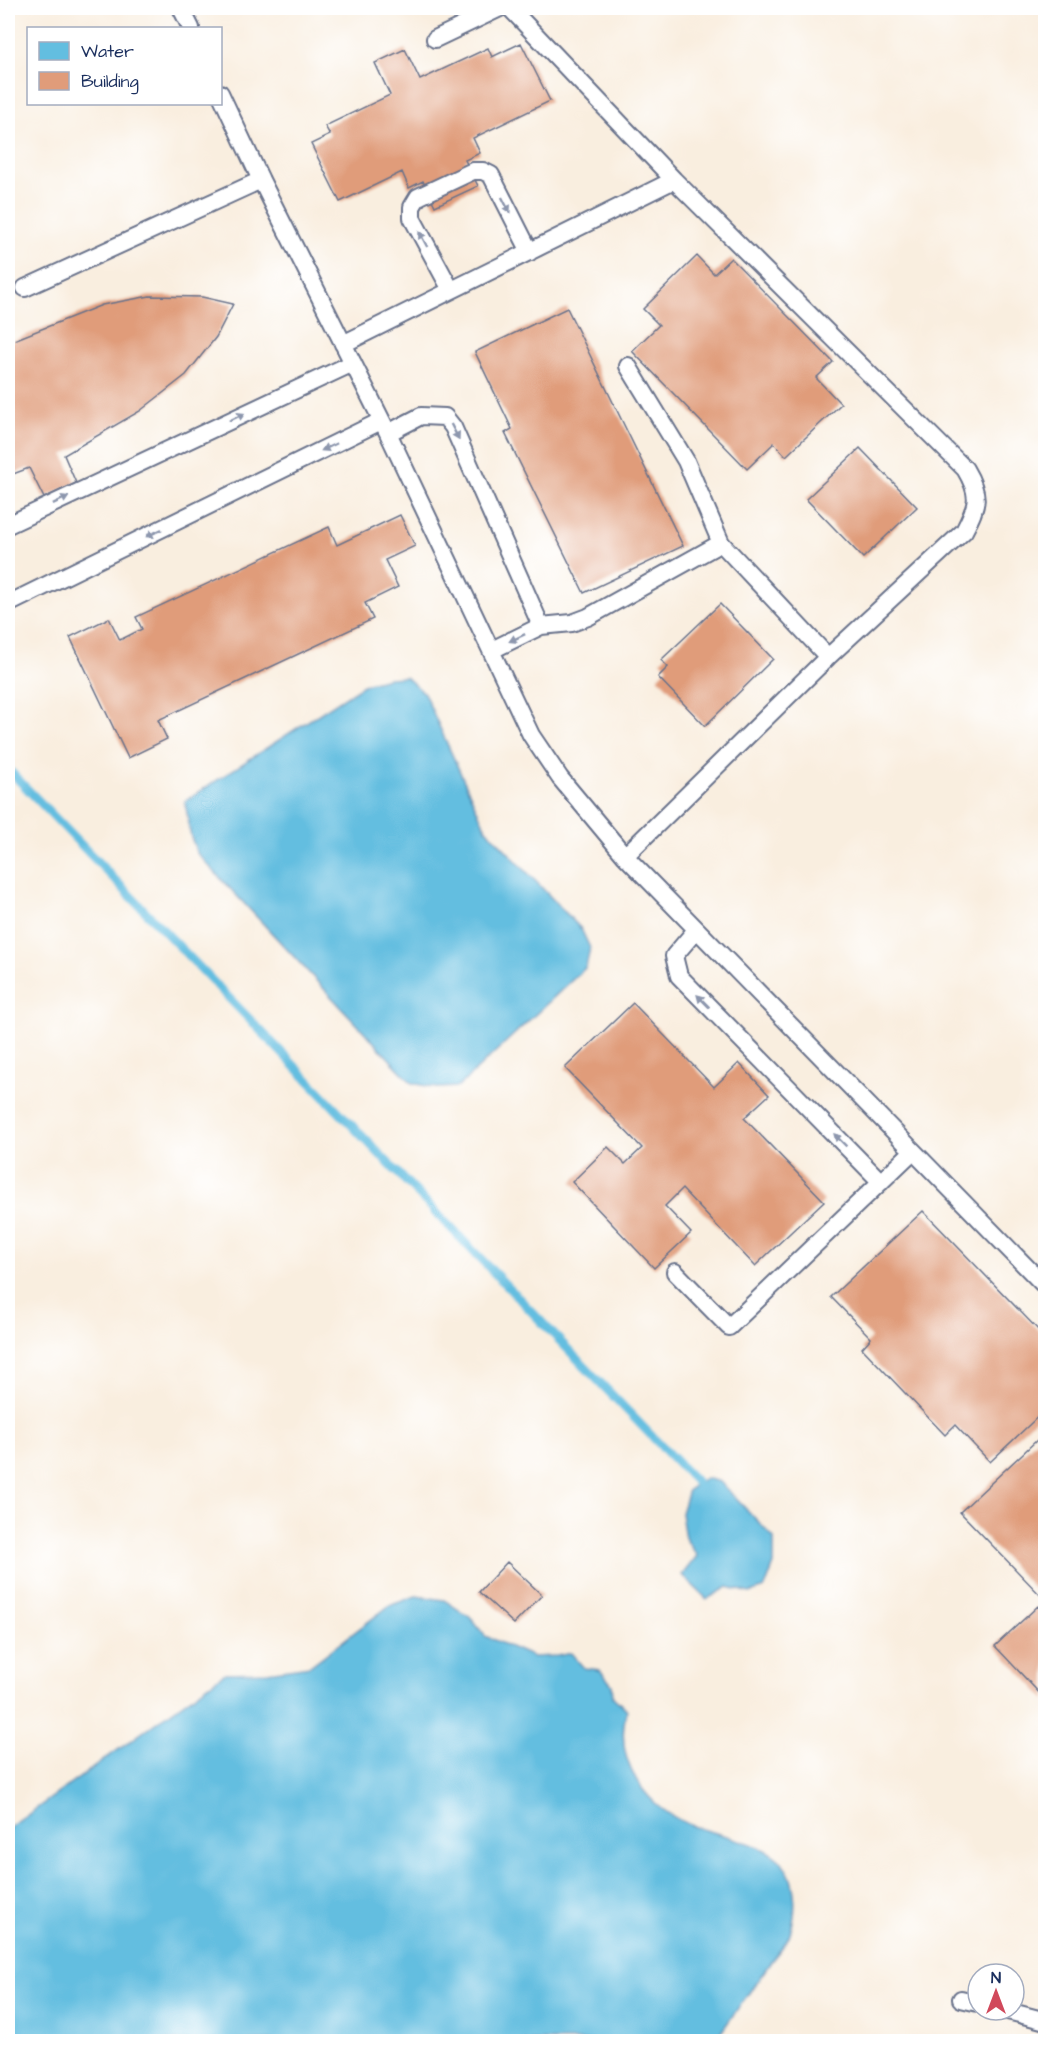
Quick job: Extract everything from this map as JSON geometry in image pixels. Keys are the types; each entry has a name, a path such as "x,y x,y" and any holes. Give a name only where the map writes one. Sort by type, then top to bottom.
{"lane":[{"path":"182,8 191,27"},
{"path":"435,39 500,8"},
{"path":"510,8 674,180 965,469 976,486 976,508 964,531 828,657 625,856"},
{"path":"222,97 385,427 531,735 560,778 625,856 1046,1287"},
{"path":"451,290 412,218 412,207 418,197 473,171 483,171 491,175 530,252"},
{"path":"25,288 261,180"},
{"path":"343,344 674,180"},
{"path":"8,525 353,363"},
{"path":"628,366 686,461 721,543 828,657"},
{"path":"8,604 385,427 421,416 445,417 453,427 542,626"},
{"path":"492,650 542,626 572,623 588,617 721,543"},
{"path":"696,930 674,956 679,976 881,1182"},
{"path":"675,1272 729,1327 912,1151"},
{"path":"961,1999 966,2000"},
{"path":"1026,2016 1046,2021"}],"water":[{"path":"406,677 424,693 486,829 581,929 590,948 586,967 458,1087 437,1088 412,1083 197,853 191,837 185,801 365,684 388,678"},
{"path":"705,1478 720,1482 774,1538 774,1564 765,1588 750,1593 728,1587 707,1599 682,1575 697,1556 685,1538 681,1513 688,1490"},
{"path":"416,1596 444,1600 471,1618 485,1636 533,1657 571,1653 584,1668 600,1670 612,1685 613,1697 627,1710 624,1729 629,1765 649,1796 662,1809 678,1819 759,1847 783,1864 792,1882 795,1903 789,1937 715,2041 8,2041 8,1829 225,1673 267,1672 310,1666 389,1606"}],"building":[{"path":"521,43 550,101 473,138 480,153 465,160 478,186 435,206 423,181 409,188 402,172 340,202 311,144 330,135 325,126 390,95 375,63 405,49 420,80 488,48 492,57"},
{"path":"697,256 714,274 731,258 833,362 816,378 841,404 786,456 774,443 747,469 632,351 659,325 643,309"},
{"path":"150,296 202,297 233,304 216,337 186,375 140,411 64,455 76,483 44,498 29,468 8,476 8,338 9,342 102,305"},
{"path":"567,308 683,546 584,593 505,433 512,429 475,352"},
{"path":"860,448 917,507 863,558 806,499"},
{"path":"400,515 415,546 385,560 398,587 365,603 373,619 158,720 167,739 128,758 70,637 109,618 120,640 142,629 136,617 329,527 337,545"},
{"path":"720,604 773,659 705,726 658,677 668,667 661,660"},
{"path":"633,1003 714,1087 739,1063 769,1095 744,1118 824,1201 755,1266 682,1189 665,1206 691,1233 654,1268 572,1182 608,1147 625,1164 642,1148 565,1068"},
{"path":"923,1211 1046,1338 1046,1409 990,1462 955,1425 945,1435 862,1348 871,1338 831,1297"},
{"path":"1037,1440 1046,1449 1046,1601 960,1512"},
{"path":"507,1562 542,1595 514,1624 479,1592"},
{"path":"1038,1606 1046,1615 1046,1700 995,1646"}],"waterway":[{"path":"8,769 697,1483"}]}
